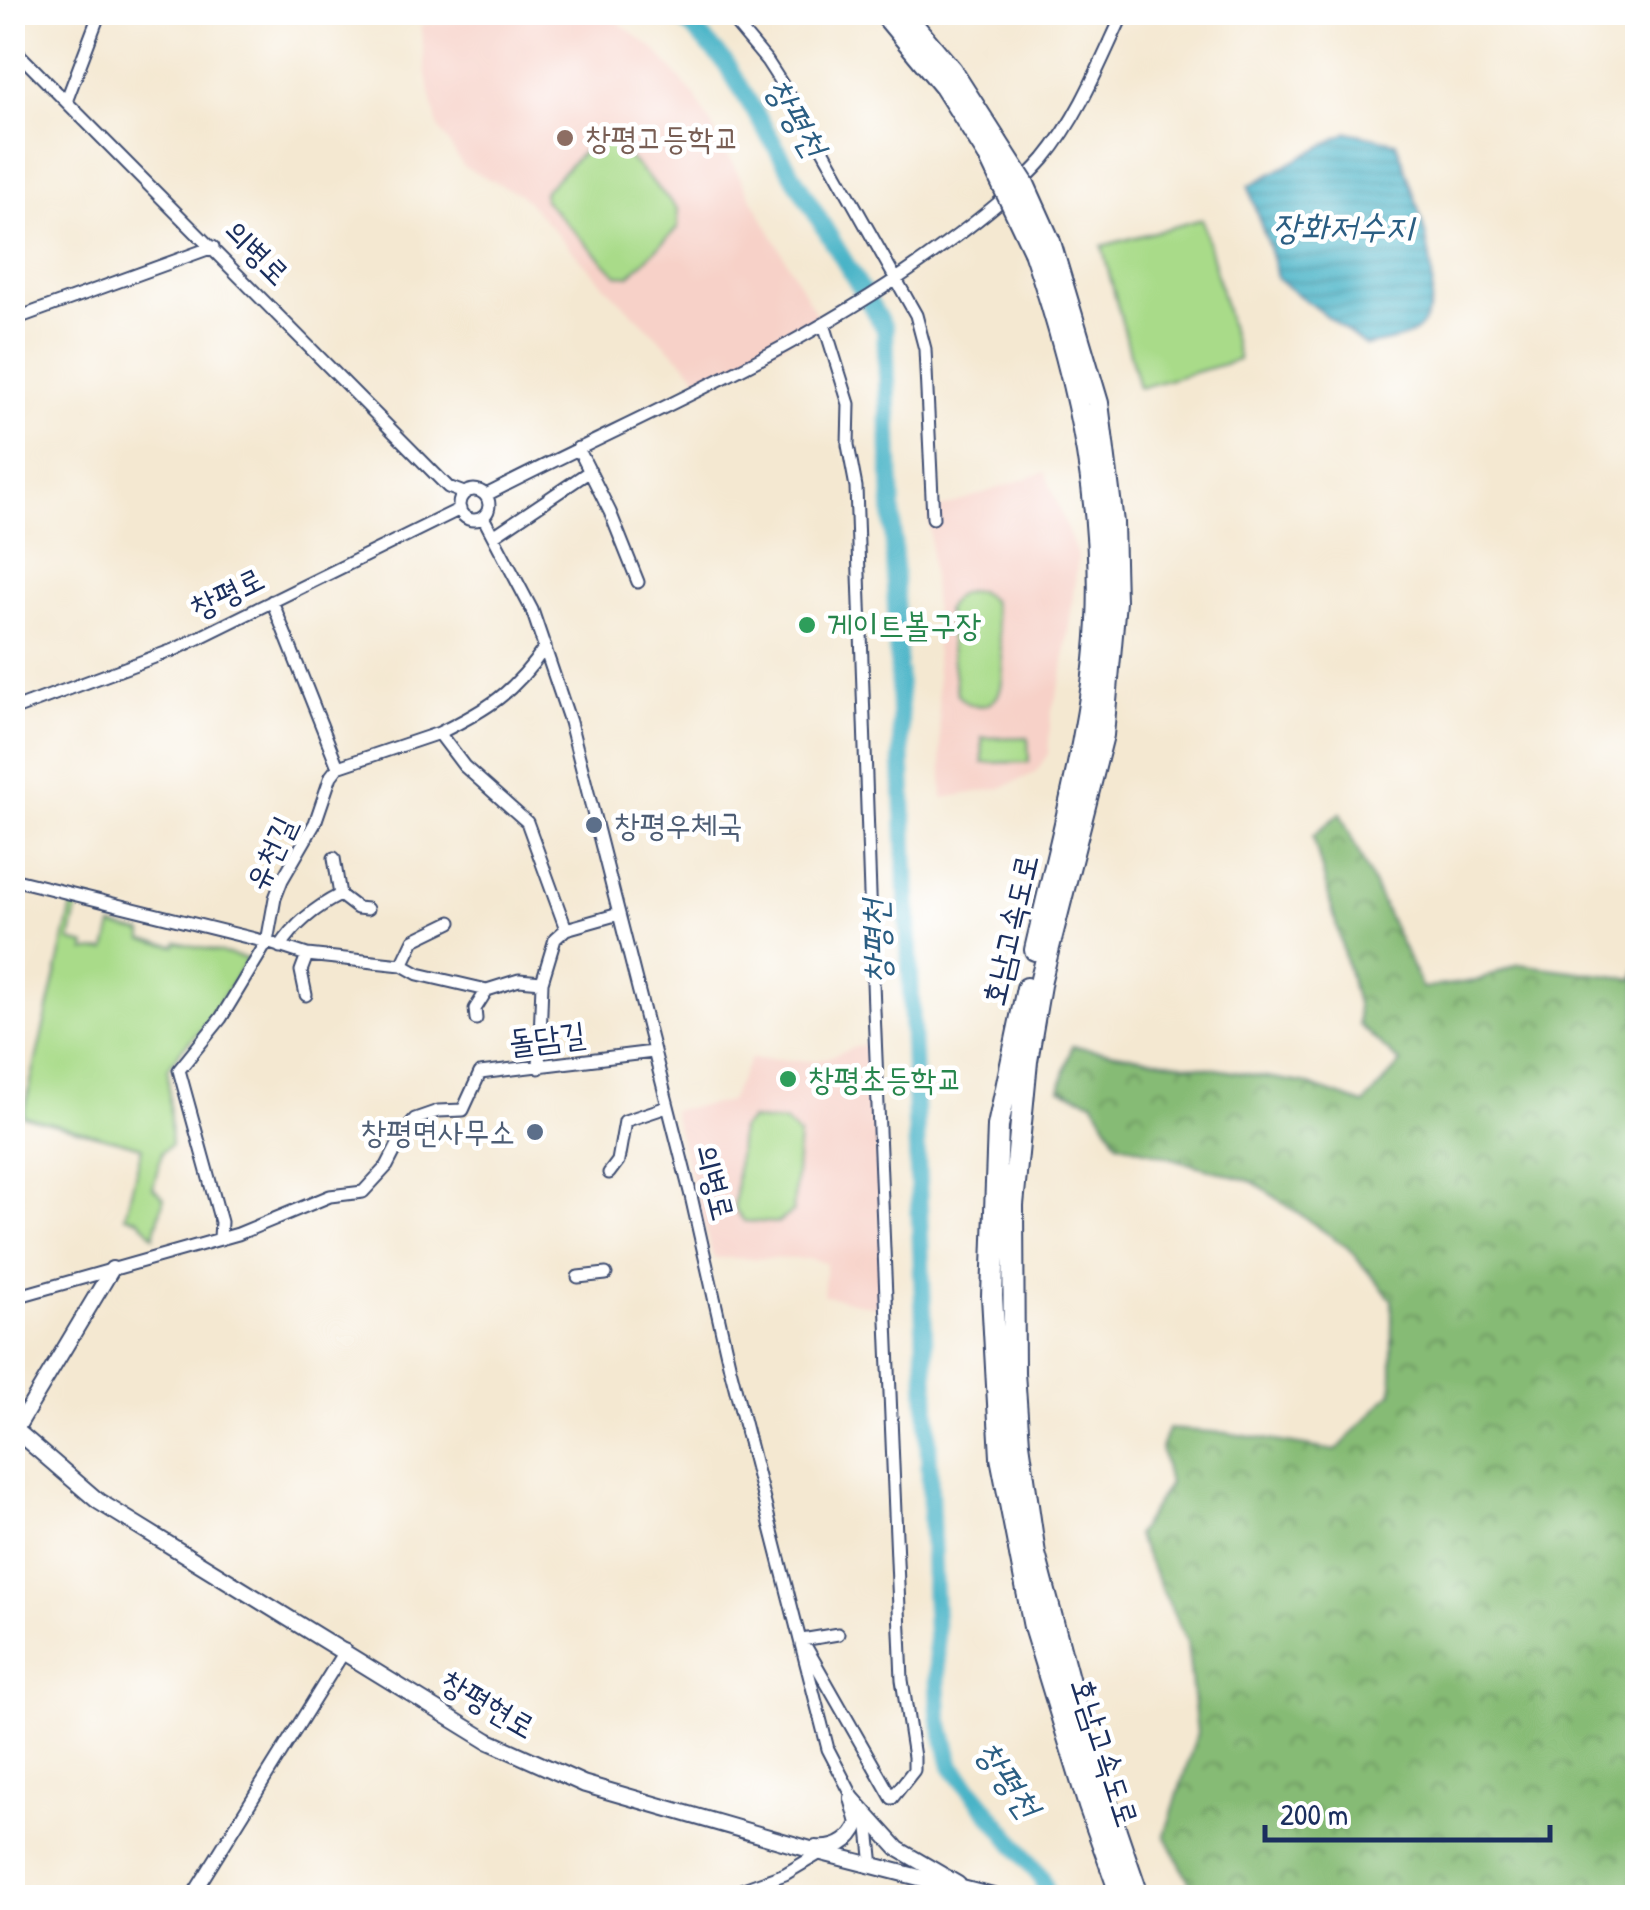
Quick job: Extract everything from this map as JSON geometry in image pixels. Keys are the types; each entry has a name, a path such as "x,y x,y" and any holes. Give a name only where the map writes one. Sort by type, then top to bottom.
{"highway":[{"name":"호남고속도로","path":"883,12 993,149"},
{"name":"호남고속도로","path":"902,12 951,70 1042,246 1098,404 1113,522 1115,600 1103,735 1042,979 1027,1061 1013,1204 1014,1373 1019,1443 1035,1554 1082,1731 1139,1898"},
{"name":"호남고속도로","path":"1042,246 1080,402 1093,483 1097,532 1096,658 1085,730 998,1126 992,1296 1001,1457 1034,1626 1089,1806 1122,1898"}],"main road":[{"name":"창평현로","path":"13,1431 98,1501 488,1740 584,1784 998,1898"}],"street":[{"path":"67,99 100,12"},
{"path":"726,12 767,62 816,138 916,315 924,349 933,518"},
{"path":"486,495 703,388 826,322 896,282 984,216 1044,160 1067,126 1124,12"},
{"name":"의병로","path":"12,47 448,487 464,493"},
{"path":"12,320 214,247"},
{"path":"826,322 849,404 848,445 856,487 902,1680 914,1757 914,1770 892,1798 802,1640 838,1634"},
{"path":"578,448 610,512 638,582"},
{"path":"495,535 590,471"},
{"path":"474,489 486,495 490,506 483,517 467,518 459,502 464,493 474,489"},
{"name":"창평로","path":"12,710 176,650 460,509"},
{"name":"의병로","path":"483,517 532,610 570,722 828,1749 872,1838 873,1866"},
{"path":"272,602 338,767 439,733 490,708 527,674 545,647"},
{"path":"439,733 464,766 526,822 566,929"},
{"name":"유천길","path":"12,879 274,944 275,898 316,823 330,776 338,767"},
{"path":"334,858 340,896 357,908 367,909"},
{"path":"12,1298 220,1237 221,1222 178,1070 274,944 314,911 340,896"},
{"path":"539,1068 542,982 554,939 566,929 619,914"},
{"path":"402,965 414,940 451,922"},
{"path":"274,944 307,955 402,965 418,974 487,990 519,980 542,982"},
{"path":"306,995 301,970 307,955"},
{"path":"476,1019 475,1009 487,990"},
{"name":"돌담길","path":"220,1237 273,1221 330,1196 362,1192 387,1166 415,1119 438,1111 463,1110 480,1073 653,1052"},
{"path":"610,1173 618,1161 625,1121 666,1107"},
{"path":"13,1431 112,1269"},
{"path":"578,1277 606,1274"},
{"path":"191,1898 345,1650"},
{"path":"804,1847 827,1849 847,1840 859,1823 852,1798"},
{"path":"852,1798 898,1849 973,1891"},
{"path":"738,1891 785,1874 822,1852"}],"shaded area":[{"name":"창평고등학교","path":"474,13 606,13 654,49 695,96 821,323 703,386 693,371 608,289 520,194 464,167 438,127 426,75 421,25 474,20"},
{"path":"1045,472 1078,558 1062,677 1051,713 1048,754 1035,773 1001,788 943,798 929,512"},
{"name":"창평초등학교","path":"872,1041 884,1309 823,1295 826,1263 812,1259 713,1258 672,1110 729,1102 750,1059 817,1061"}],"green space":[{"path":"596,138 612,140 678,209 678,228 629,276 617,275 544,200 544,191"},
{"path":"1202,219 1239,360 1139,388 1102,246"},
{"path":"979,591 992,601 1003,675 995,700 976,706 957,694 946,610 958,594"},
{"path":"1028,737 1029,762 983,763 982,738"},
{"path":"1340,813 1422,988 1476,981 1519,964 1634,979 1637,964 1637,1897 1197,1897 1165,1835 1197,1733 1187,1642 1136,1535 1169,1484 1161,1448 1168,1429 1227,1433 1336,1451 1392,1392 1392,1300 1347,1247 1253,1182 1117,1142 1093,1101 1060,1089 1072,1046 1303,1083 1364,1104 1401,1063 1359,1025 1357,1004 1313,836"},
{"path":"72,906 78,907 70,941 86,945 85,951 106,950 112,926 143,933 143,940 175,946 177,942 248,959 203,1028 168,1069 171,1145 162,1152 153,1188 164,1198 154,1236 138,1219 125,1216 142,1147 23,1116"},
{"path":"750,1120 785,1122 799,1135 793,1212 777,1223 744,1221 734,1208 740,1129"}],"water":[{"name":"장화저수지","path":"1348,132 1396,142 1420,213 1432,272 1432,298 1426,319 1412,334 1366,346 1277,279 1249,186"}],"waterway":[{"name":"창평천","path":"677,12 725,62 885,329 939,1717 952,1766 1041,1877 1049,1898"}],"place":[{"name":"창평고등학교","path":"565,138"},
{"name":"게이트볼구장","path":"807,625"},
{"name":"창평우체국","path":"594,825"},
{"name":"창평초등학교","path":"788,1079"},
{"name":"창평면사무소","path":"535,1132"}]}
